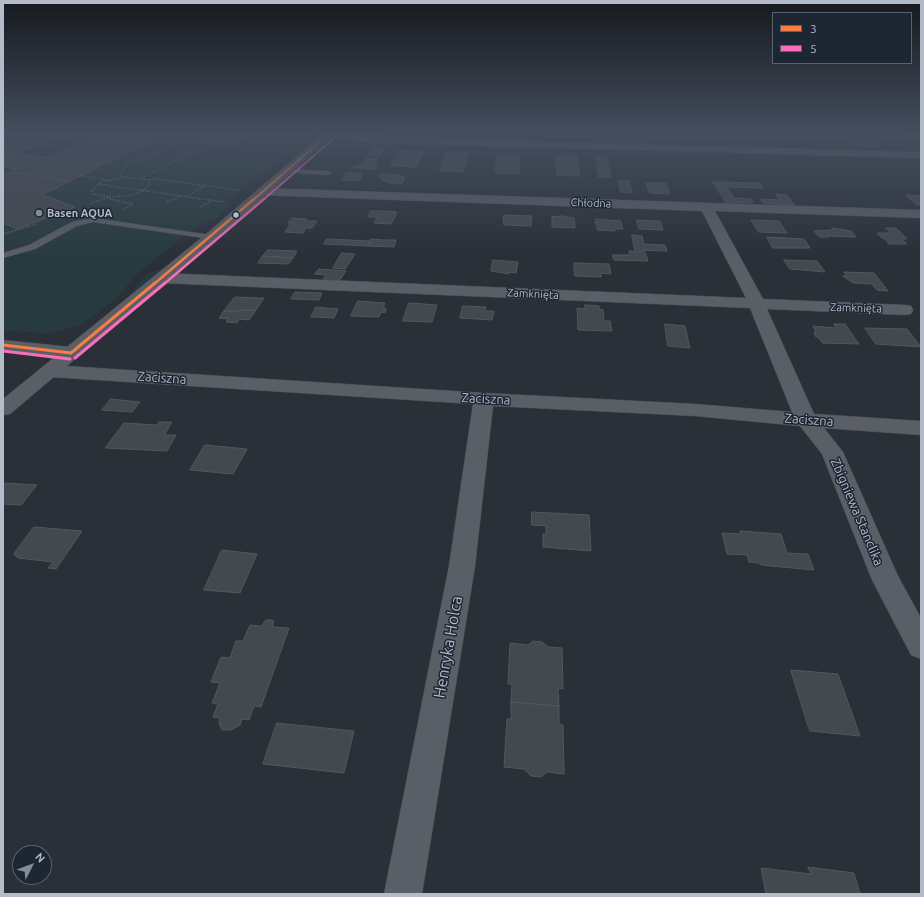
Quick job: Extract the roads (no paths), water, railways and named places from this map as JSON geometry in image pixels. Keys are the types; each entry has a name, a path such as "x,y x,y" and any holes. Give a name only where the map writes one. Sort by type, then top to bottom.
{"street":[{"path":"3,409 211,237 281,175"},
{"name":"Chłodna","path":"262,192 454,195 707,208 921,214"},
{"name":"Zbigniewa Stanclika","path":"707,208 757,304 806,420 832,452 886,580 921,646"},
{"name":"Zamknięta","path":"161,278 905,310"},
{"path":"3,345 71,353"},
{"name":"Zaciszna","path":"50,371 484,399 695,410 921,428"},
{"name":"Henryka Holca","path":"403,894 462,566 484,399"}],"lane":[{"path":"3,256 32,247 75,224 92,220 211,237"}],"place":[{"name":"Basen AQUA","path":"39,213"}]}
